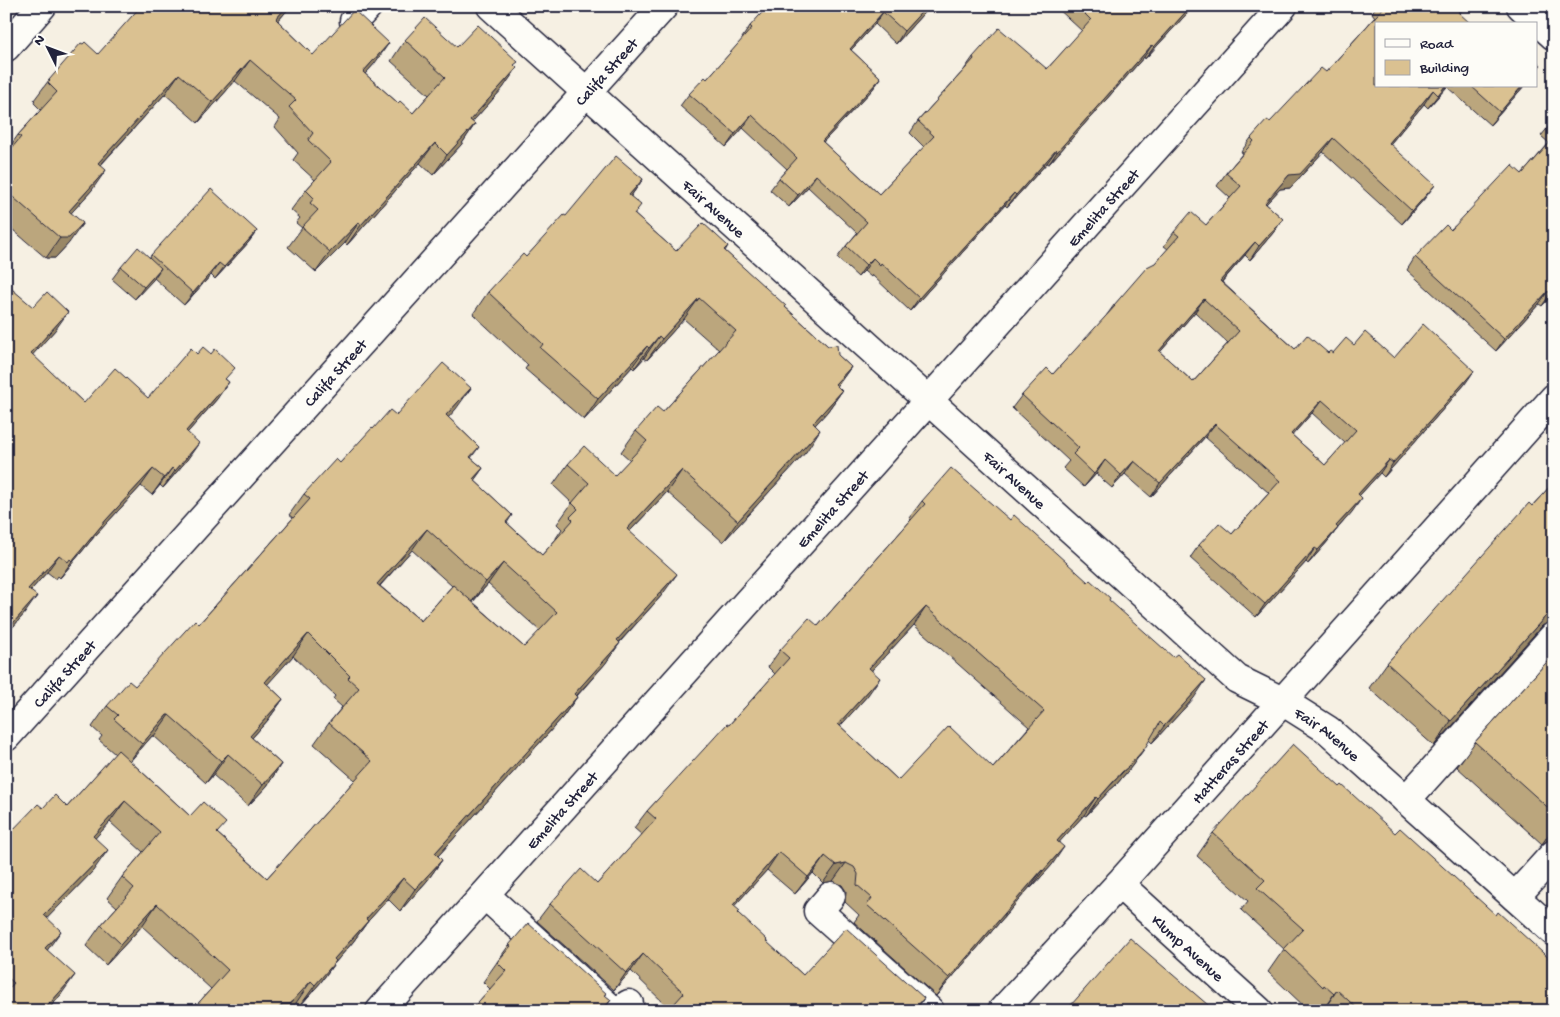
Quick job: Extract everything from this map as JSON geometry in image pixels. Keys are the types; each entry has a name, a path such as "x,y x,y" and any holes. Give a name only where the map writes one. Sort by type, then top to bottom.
{"street":[{"path":"6,46 42,6"},
{"name":"Fair Avenue","path":"490,6 1236,679 1282,701 1328,730 1554,932"},
{"name":"Califa Street","path":"6,737 664,6"},
{"name":"Emelita Street","path":"382,1010 1283,6"},
{"path":"1521,6 1554,36"},
{"name":"Hatteras Street","path":"1002,1011 1119,884 1554,398"},
{"path":"1406,800 1554,636"},
{"path":"1515,897 1554,854"},
{"name":"Klump Avenue","path":"1119,884 1259,1011"},
{"path":"831,896 818,911 930,1011"},
{"path":"481,900 611,1009 621,1009 629,1004"},
{"path":"481,900 598,1011"}],"building":[{"path":"141,6 287,6 276,19 313,55 354,10 389,43 363,72 398,103 400,101 413,113 445,77 405,40 425,18 457,47 478,25 518,62 514,65 517,68 470,120 475,124 447,155 435,143 361,225 359,222 330,252 302,227 318,210 310,203 314,198 306,190 331,162 308,140 313,133 289,107 296,100 250,60 212,102 179,74 98,163 106,170 69,211 83,223 69,238 60,238 6,191 6,155 21,137 18,135 57,92 48,83 49,80 81,43 85,42 98,54"},
{"path":"768,6 927,6 904,31 883,12 850,49 881,78 822,141 879,194 934,136 918,121 974,59 973,57 999,28 1047,69 1091,20 1077,6 1191,6 1154,47 1152,45 1057,152 1056,150 1016,195 1014,193 919,298 881,263 880,265 873,258 866,265 846,246 867,222 816,175 798,195 779,178 797,158 752,115 735,134 689,94 705,77 707,79 752,28 750,26"},
{"path":"1385,6 1464,6 1458,12 1469,22 1375,22 1375,88 1443,88 1438,95 1433,90 1389,143 1435,185 1412,211 1333,138 1300,174 1289,175 1265,203 1283,219 1259,246 1255,242 1220,281 1295,349 1307,335 1328,353 1330,351 1333,353 1346,338 1354,345 1365,332 1394,358 1423,324 1474,371 1393,463 1389,460 1358,494 1362,498 1336,526 1338,528 1318,550 1315,548 1265,604 1199,545 1219,523 1232,534 1280,481 1215,424 1160,483 1134,461 1121,475 1105,460 1094,474 1073,454 1079,448 1022,395 1047,368 1053,374 1115,306 1147,267 1155,263 1179,236 1174,232 1191,212 1206,225 1241,186 1226,173 1254,141 1251,138 1267,120 1270,122 1321,68 1326,72","holes":["1204,299 1239,331 1193,382 1159,351","1322,400 1356,430 1325,465 1291,434"]},
{"path":"1473,88 1520,88 1500,112"},
{"path":"1554,138 1554,290 1550,294 1548,291 1504,339 1415,257 1446,225 1451,230 1512,165 1522,174"},
{"path":"616,156 643,179 629,195 641,205 634,214 676,251 703,223 728,246 724,250 785,307 828,346 837,345 838,355 851,367 835,384 842,391 813,423 820,430 738,521 682,470 627,529 677,574 617,640 620,643 574,694 577,697 435,853 442,860 415,889 403,878 366,919 368,921 334,959 336,961 315,985 311,981 290,1004 282,1004 277,1011 187,1011 191,1007 193,1009 228,970 157,904 121,944 101,925 134,888 122,877 160,832 125,801 93,836 108,850 44,915 61,931 45,948 75,975 43,1011 6,1011 6,992 14,983 6,976 6,837 38,804 43,808 55,795 67,807 118,750 190,816 203,802 226,823 217,833 267,878 372,761 329,723 359,688 348,678 350,676 308,634 265,682 283,699 250,736 281,764 263,785 228,754 221,761 169,715 142,744 114,719 118,715 107,706 129,681 135,686 195,620 199,624 310,499 304,494 336,459 340,463 390,410 396,415 443,363 471,388 446,415 479,447 470,457 483,468 473,479 512,515 506,522 542,555 573,520 570,517 578,509 572,503 589,483 568,464 584,446 615,475 647,441 636,431 657,407 663,412 736,331 699,298 662,339 659,336 649,348 647,346 598,399 540,348 543,344 488,292 523,254 526,257 564,215 566,216","holes":["427,529 486,582 503,563 557,612 524,647 453,585 421,621 377,584"]},
{"path":"211,189 257,231 224,267 219,263 193,293 151,255"},
{"path":"138,247 161,268 144,287 121,267"},
{"path":"6,284 33,307 47,292 68,312 31,353 84,403 115,368 148,398 191,348 197,354 203,347 211,354 215,349 235,368 225,379 229,382 186,431 199,443 175,471 172,468 164,478 153,469 106,520 72,561 70,559 68,562 59,555 28,589 37,596 6,631"},
{"path":"951,468 1010,520 1014,515 1088,582 1090,580 1110,598 1109,600 1173,657 1177,654 1206,680 1164,726 1160,722 1145,748 1098,799 1096,797 1057,841 1064,847 949,978 867,905 872,898 857,885 858,874 854,867 846,863 836,865 825,856 808,877 779,852 733,905 740,911 738,913 766,941 803,975 846,928 924,998 913,1011 681,1011 674,1004 684,993 643,954 626,973 550,904 581,869 597,884 656,819 647,811 727,724 729,725 789,658 780,650 809,618 818,626 925,504 922,501","holes":["926,607 1044,711 993,768 949,726 898,780 838,724 880,678 869,668"]},
{"path":"1554,482 1554,607 1451,721 1387,663 1529,503 1532,506"},
{"path":"1554,654 1554,813 1475,742"},
{"path":"1293,744 1395,833 1400,828 1496,915 1498,912 1554,963 1554,1011 1360,1011 1337,990 1334,994 1324,985 1323,987 1284,949 1303,929 1257,888 1265,880 1213,833"},
{"path":"528,923 607,994 605,995 611,1000 601,1011 470,1011 506,971 497,962"},
{"path":"1130,938 1215,1011 1077,1011 1071,1005"}]}
